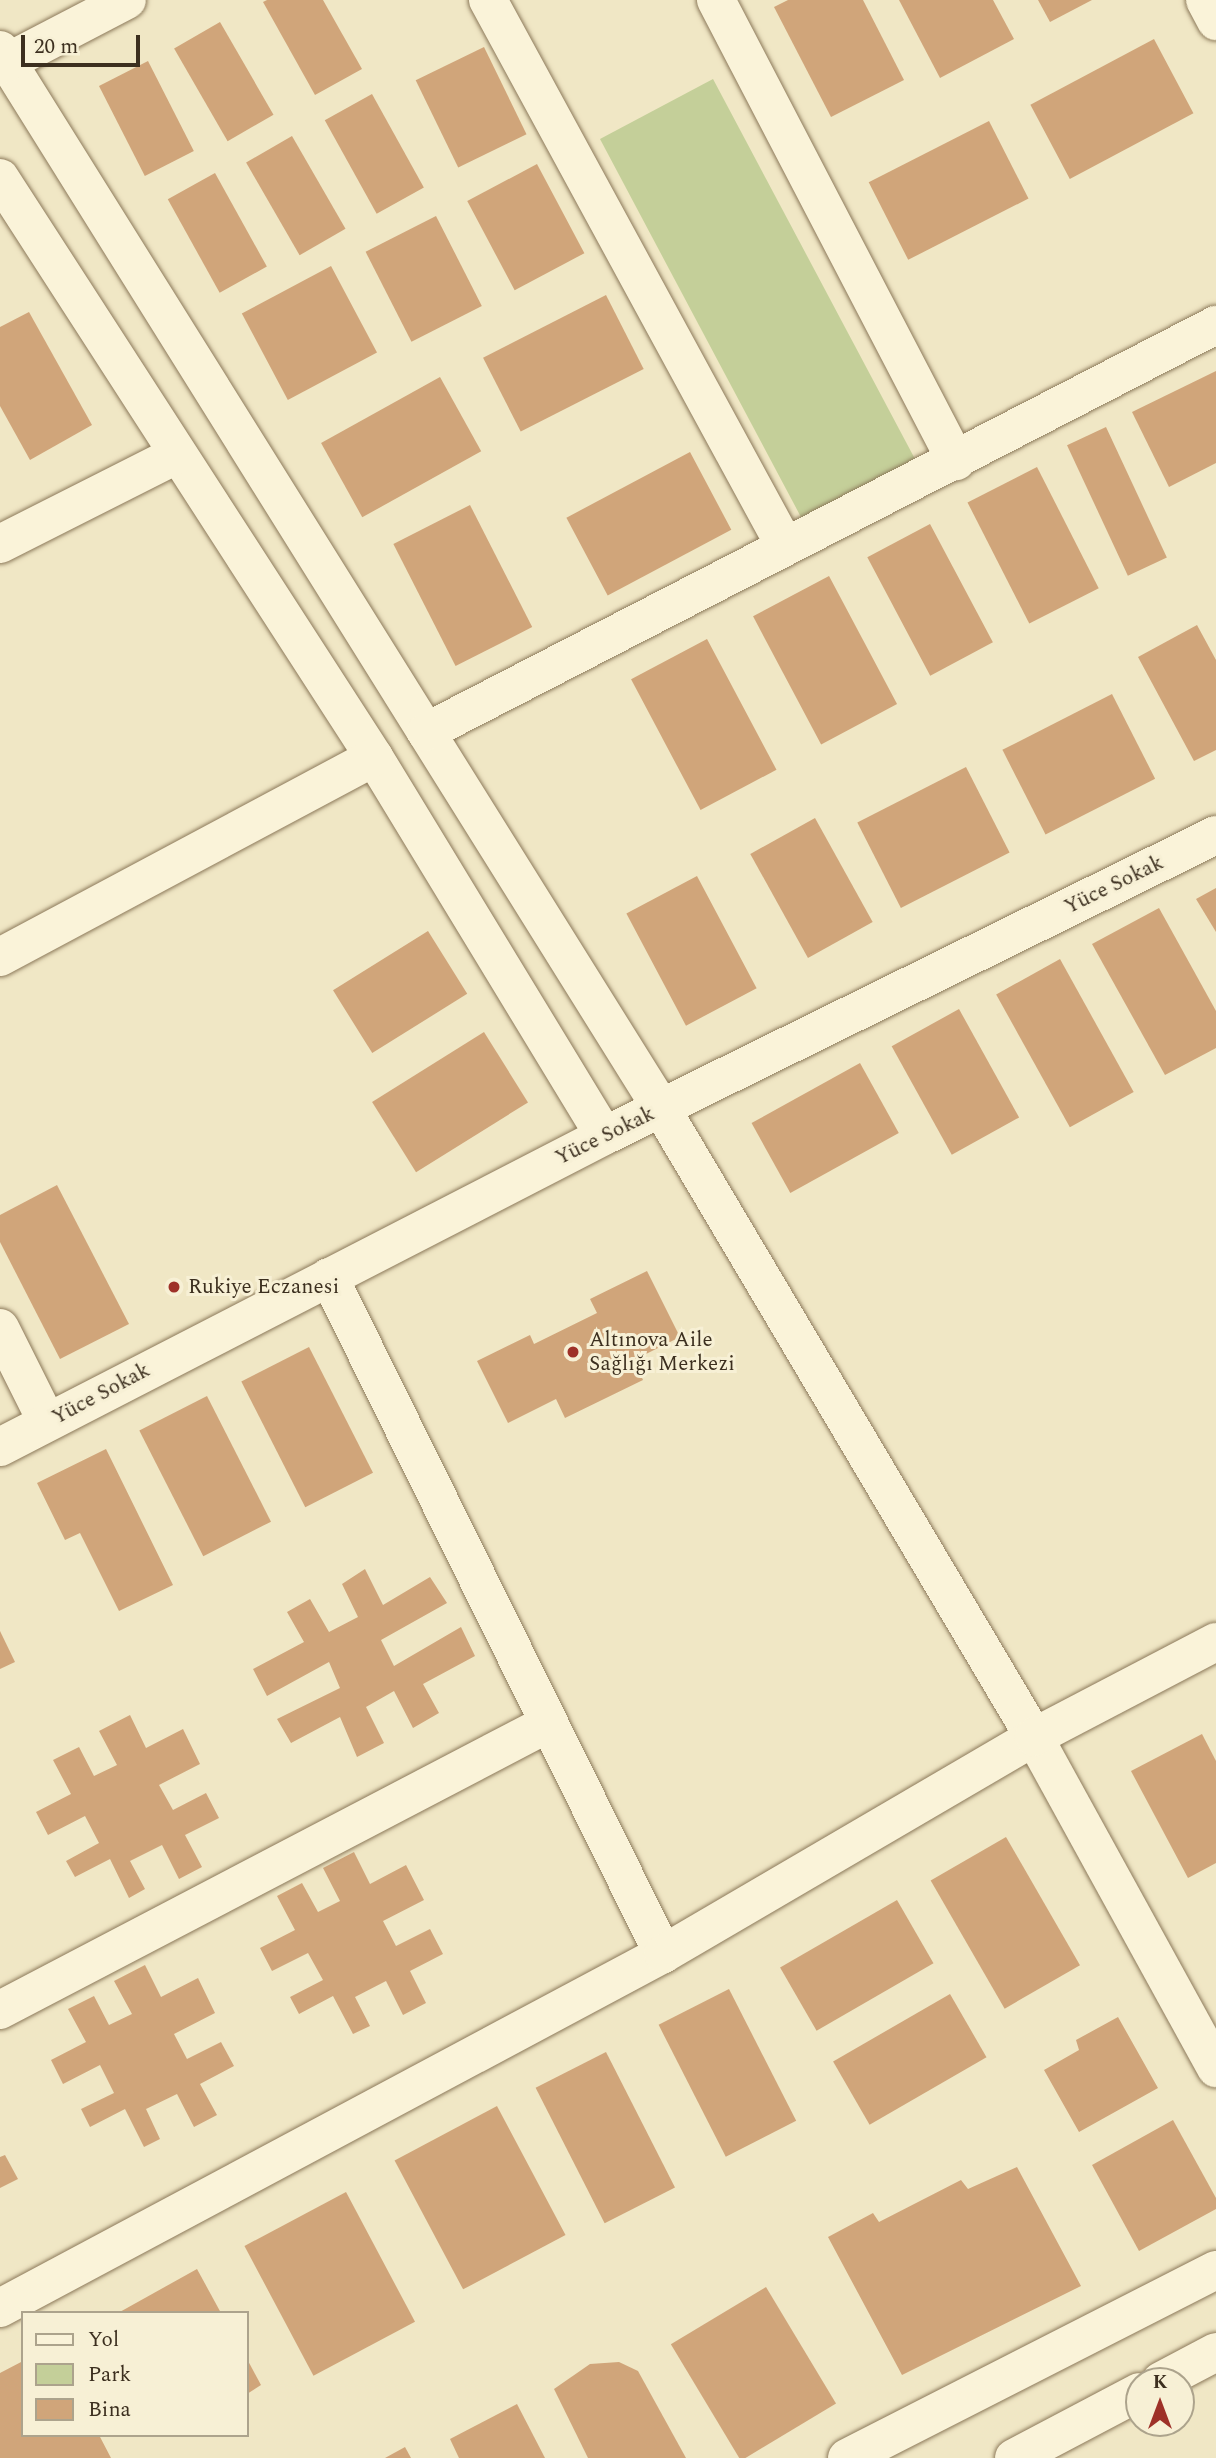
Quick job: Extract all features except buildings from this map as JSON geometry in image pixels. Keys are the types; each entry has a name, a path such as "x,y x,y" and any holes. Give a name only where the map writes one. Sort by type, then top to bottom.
{"street":[{"path":"127,0 3,59 661,1108 1034,1737 1216,2068"},
{"path":"488,0 785,546"},
{"path":"716,0 956,461"},
{"path":"1205,0 1216,21"},
{"path":"0,178 374,757 604,1136"},
{"path":"426,732 1216,326"},
{"path":"0,544 178,454"},
{"path":"0,957 374,757"},
{"name":"Yüce Sokak","path":"0,1447 604,1136 1216,835"},
{"path":"329,1277 663,1954"},
{"path":"0,1328 47,1422"},
{"path":"0,2308 663,1954 1034,1737 1216,1642"},
{"path":"0,2010 549,1723"},
{"path":"847,2458 1216,2270"},
{"path":"1188,2367 1216,2352"},
{"path":"1014,2458 1125,2399"}],"green space":[{"path":"713,79 915,459 802,519 600,139"}],"place":[{"name":"Rukiye Eczanesi","path":"174,1287"},
{"name":"Altınova Aile Sağlığı Merkezi","path":"573,1352"}]}
